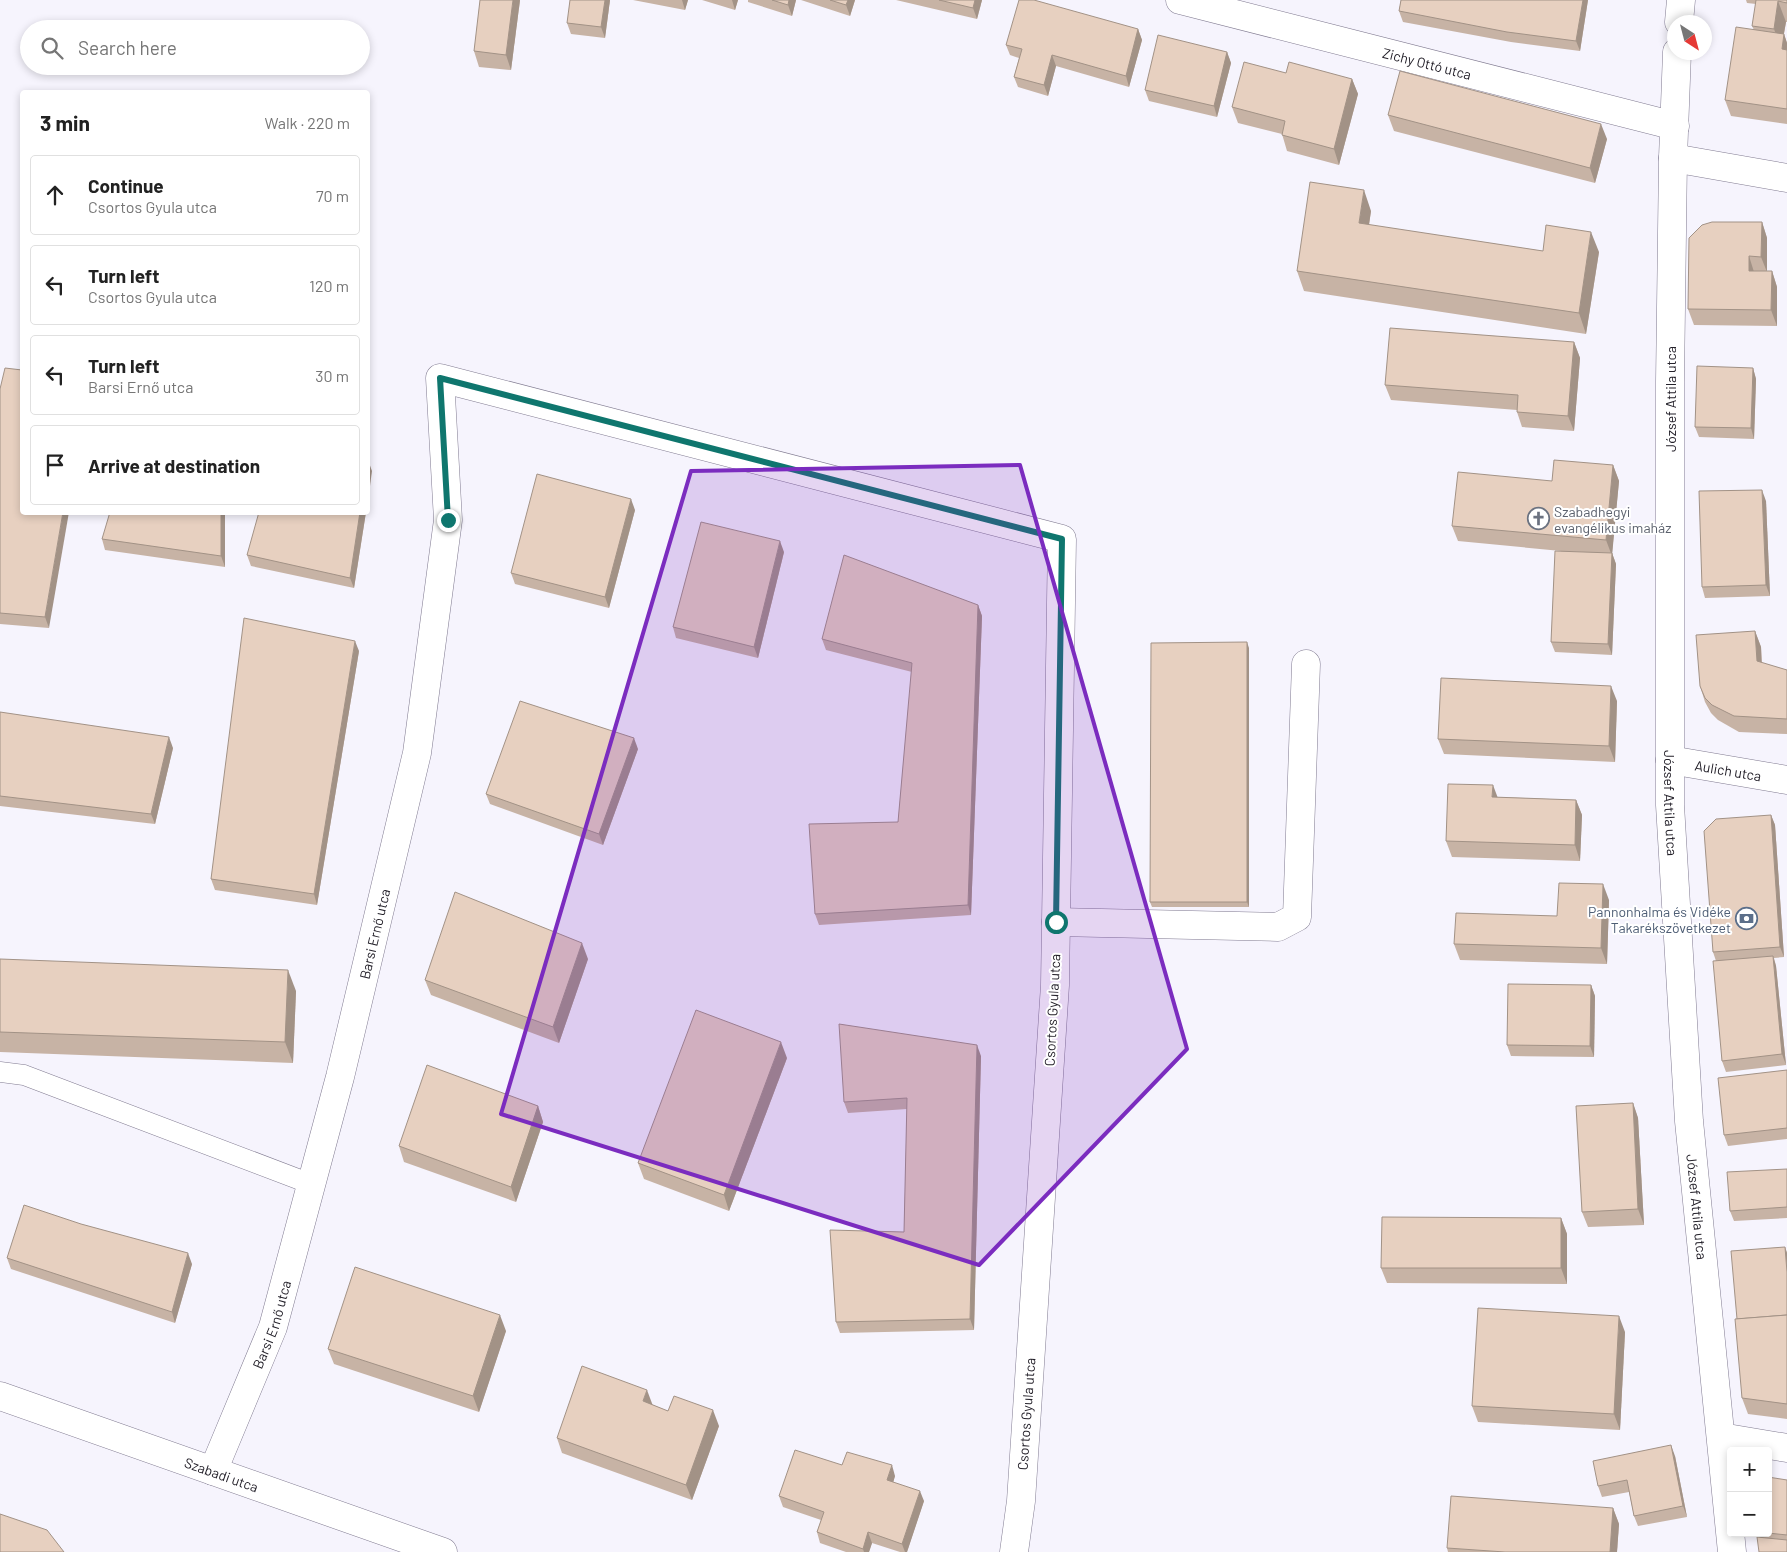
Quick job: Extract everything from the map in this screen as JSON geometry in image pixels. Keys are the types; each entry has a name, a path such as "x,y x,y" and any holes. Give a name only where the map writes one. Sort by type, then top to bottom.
{"street":[{"name":"Zichy Ottó utca","path":"1180,0 1675,126"},
{"path":"1679,15 1680,0"},
{"name":"József Attila utca","path":"1677,60 1673,158 1670,382 1670,805 1689,1121 1732,1552"},
{"path":"1673,158 1787,178"},
{"name":"Csortos Gyula utca","path":"440,378 1062,539 1055,985 1020,1501 1014,1552"},
{"name":"Barsi Ernő utca","path":"213,1471 273,1327 340,1077 417,753 448,520 440,378"},
{"path":"1056,922 1278,927 1297,917 1306,664"},
{"name":"Aulich utca","path":"1670,760 1787,780"},
{"name":"Szabadi utca","path":"0,1396 443,1552"},
{"path":"1721,1437 1787,1448"}],"lane":[{"path":"0,1072 24,1075 311,1184"}],"highlighted area":[{"path":"1020,465 1187,1049 979,1265 501,1114 691,471"}],"building":[{"path":"480,0 513,0 506,55 474,51"},
{"path":"570,0 605,0 601,27 567,23"},
{"path":"772,0 789,0 788,5"},
{"path":"830,0 848,0 846,5"},
{"path":"939,0 975,0 973,8"},
{"path":"1019,0 1034,0 1138,29 1126,76 1052,55 1044,85 1014,77 1022,49 1006,45"},
{"path":"1401,0 1583,0 1576,41 1507,32 1399,11"},
{"path":"1756,0 1787,0 1787,3 1778,1 1774,29 1752,26"},
{"path":"1736,27 1784,34 1782,49 1787,50 1787,109 1725,100"},
{"path":"1158,35 1227,52 1214,106 1145,90"},
{"path":"1244,62 1286,73 1289,62 1352,79 1334,149 1282,135 1285,121 1232,107"},
{"path":"1400,71 1601,124 1590,168 1388,115"},
{"path":"1310,182 1364,190 1359,223 1543,251 1546,225 1591,232 1579,313 1297,271"},
{"path":"1712,222 1762,222 1761,257 1749,256 1749,271 1772,271 1771,310 1688,309 1689,238 1702,225"},
{"path":"1390,328 1574,342 1568,416 1517,412 1518,395 1385,385"},
{"path":"1697,366 1753,368 1751,428 1695,427"},
{"path":"5,368 20,370 20,515 62,515 45,617 0,613 0,389"},
{"name":"Szabadhegyi evangélikus imaház","path":"1554,460 1613,465 1606,540 1452,526 1458,472 1552,481"},
{"path":"537,474 631,499 605,597 511,573"},
{"path":"1762,490 1766,585 1702,587 1699,491"},
{"path":"109,515 221,515 221,556 102,539"},
{"path":"258,515 360,515 350,578 247,555"},
{"path":"701,522 780,541 754,647 673,627"},
{"path":"1555,551 1612,553 1608,644 1551,642"},
{"path":"844,555 978,605 968,905 815,914 809,824 898,822 912,663 822,639"},
{"path":"244,618 355,641 314,894 211,879"},
{"path":"1755,631 1757,661 1787,670 1787,719 1734,716 1712,705 1705,698 1700,686 1696,635"},
{"path":"1247,642 1247,902 1150,902 1151,643"},
{"path":"1441,678 1611,686 1609,746 1438,739"},
{"path":"520,701 634,738 599,834 486,794"},
{"path":"0,712 169,737 151,814 0,796"},
{"path":"1448,784 1493,785 1492,797 1576,800 1575,845 1446,841"},
{"path":"1771,815 1780,947 1713,952 1704,831 1716,819"},
{"path":"1559,883 1603,884 1601,948 1454,944 1456,913 1557,916"},
{"path":"455,892 582,943 553,1027 425,980"},
{"path":"1773,956 1782,1054 1722,1061 1713,961"},
{"path":"0,959 288,970 285,1042 0,1032"},
{"path":"1508,984 1591,985 1590,1046 1507,1045"},
{"path":"696,1010 781,1042 724,1195 638,1163"},
{"path":"839,1024 977,1045 970,1319 836,1322 830,1230 904,1232 907,1098 844,1102"},
{"path":"427,1065 538,1106 511,1187 399,1146"},
{"path":"1787,1070 1787,1128 1724,1135 1718,1078"},
{"path":"1633,1103 1638,1209 1582,1212 1576,1106"},
{"path":"1787,1169 1787,1207 1730,1211 1727,1172"},
{"path":"24,1205 81,1224 188,1253 172,1312 7,1258"},
{"path":"1382,1217 1561,1218 1561,1268 1381,1268"},
{"path":"1785,1247 1787,1315 1737,1319 1731,1251"},
{"path":"355,1267 500,1315 473,1396 328,1349"},
{"path":"1478,1308 1619,1316 1614,1414 1472,1406"},
{"path":"1787,1315 1787,1404 1742,1398 1735,1319"},
{"path":"582,1366 647,1390 643,1401 668,1411 674,1396 713,1410 686,1485 557,1438"},
{"path":"1671,1445 1683,1506 1634,1516 1627,1480 1598,1486 1593,1461"},
{"path":"795,1450 842,1465 847,1452 892,1465 887,1480 920,1491 902,1544 868,1532 863,1549 817,1532 824,1512 779,1496"},
{"path":"1772,1478 1787,1480 1787,1535 1772,1533"},
{"path":"1451,1496 1613,1508 1610,1552 1505,1552 1447,1548"},
{"path":"0,1514 47,1530 64,1552 0,1552"},
{"path":"1757,1537 1787,1540 1787,1552 1759,1552"}],"place":[{"name":"Szabadhegyi evangélikus imaház","path":"1538,519"},
{"name":"Pannonhalma és Vidéke Takarékszövetkezet","path":"1747,919"}],"route":[{"path":"448,520 440,378 1062,539 1056,922"}]}
